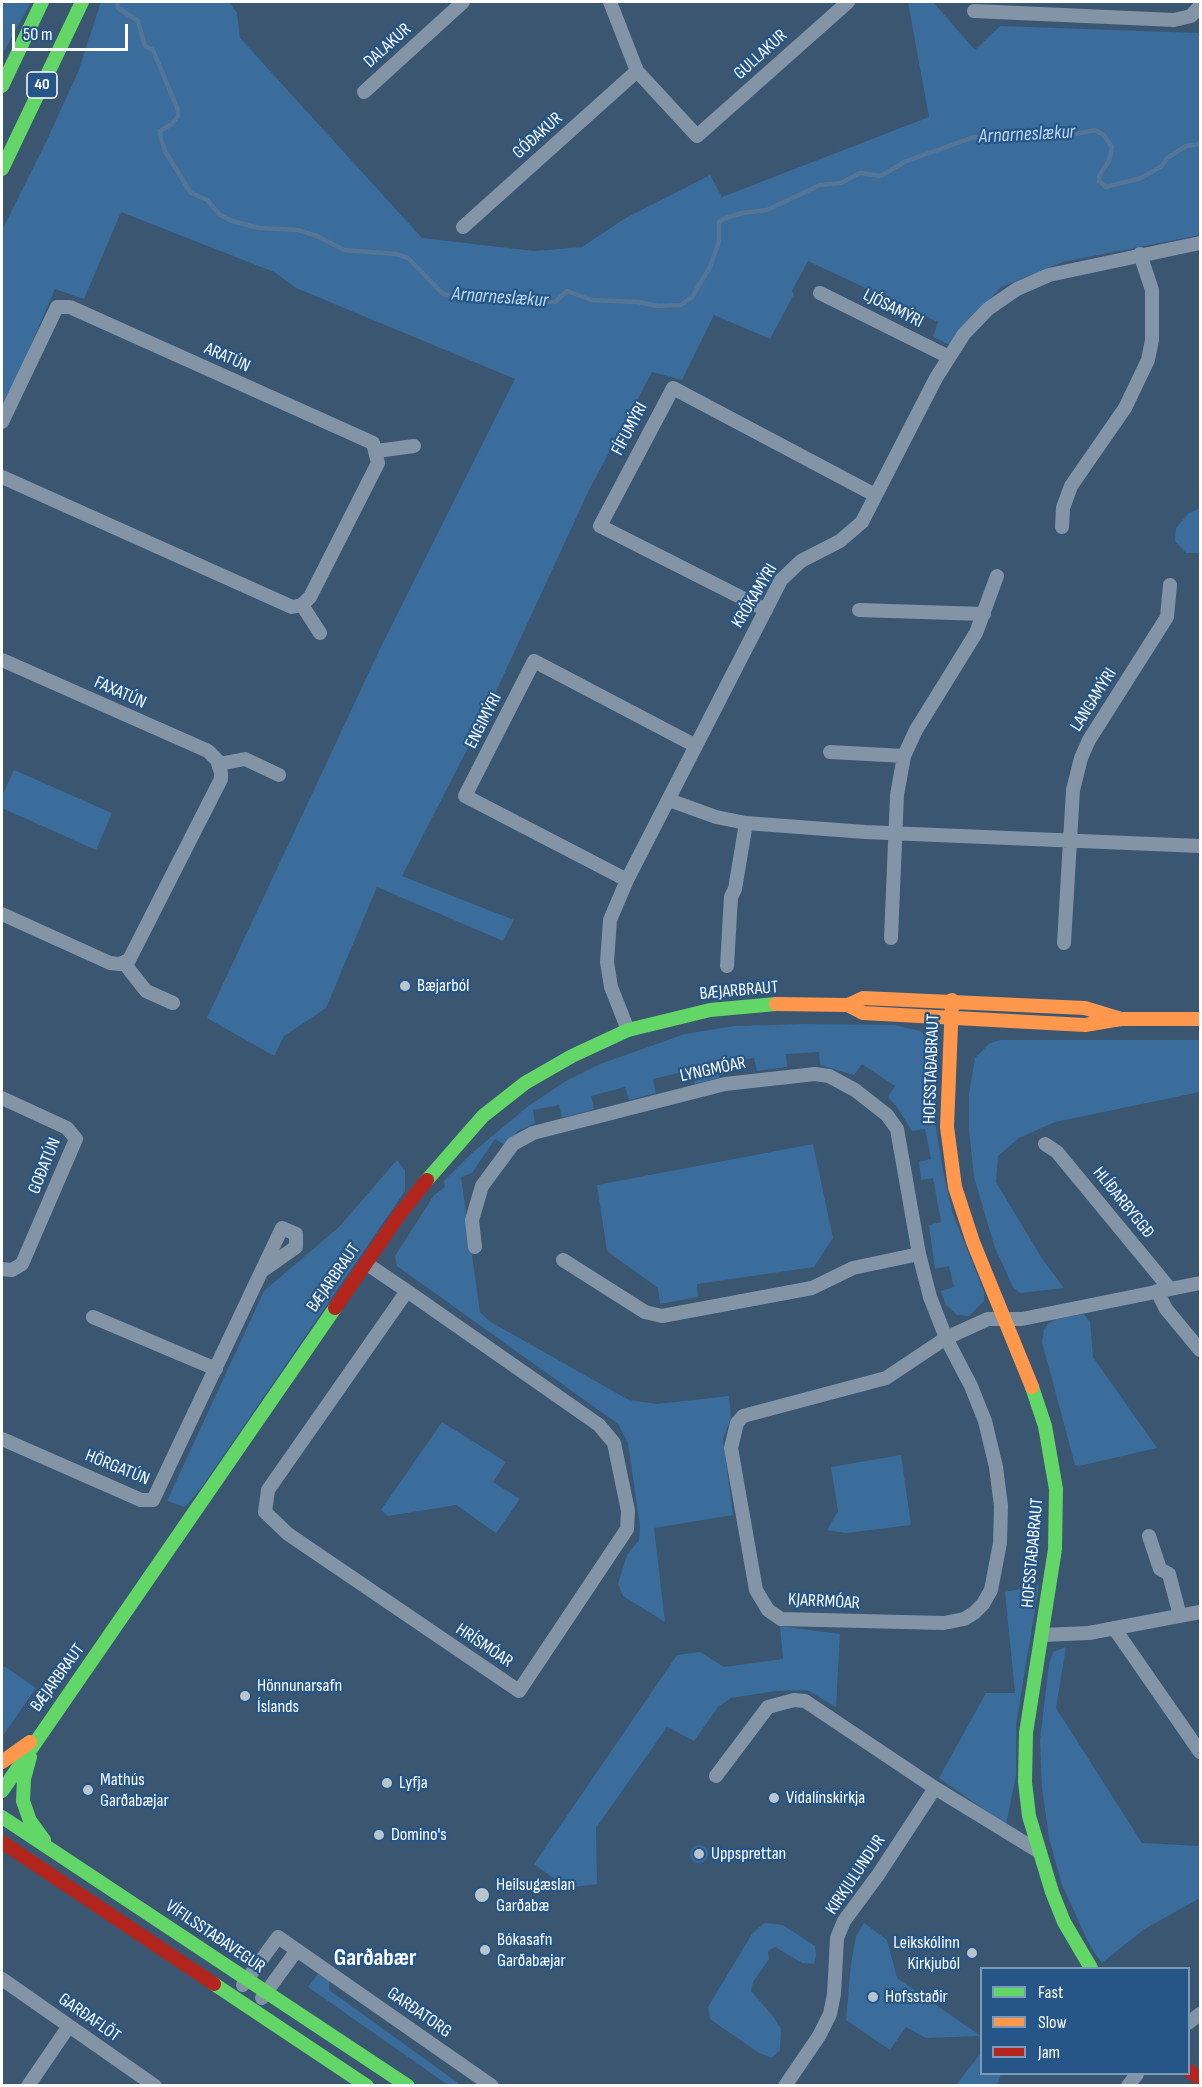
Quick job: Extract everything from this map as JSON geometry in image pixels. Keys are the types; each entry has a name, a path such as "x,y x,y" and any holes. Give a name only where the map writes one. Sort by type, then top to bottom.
{"street":[{"name":"40","path":"2,86 42,2"},
{"name":"40","path":"2,169 82,2"},
{"name":"DALAKUR","path":"364,92 463,2"},
{"path":"610,2 637,71"},
{"name":"GULLAKUR","path":"637,71 697,136 848,2"},
{"path":"974,11 1174,20 1191,16 1200,6"},
{"name":"GÓÐAKUR","path":"463,227 637,71"},
{"name":"KRÓKAMÝRI","path":"628,1030 611,987 607,962 610,920 627,880 786,574 801,561 840,541 862,522 949,357 975,320 1017,289 1049,276 1140,254 1200,243"},
{"path":"1062,527 1063,508 1071,486 1121,414 1148,360 1152,340 1152,290 1140,254"},
{"name":"LJÓSAMÝRI","path":"820,293 949,357"},
{"name":"ARATÚN","path":"2,422 57,307 70,307 373,443 377,451"},
{"name":"FÍFUMÝRI","path":"766,610 600,526 673,388 875,495"},
{"path":"2,477 287,606 302,605 310,597 378,463 377,451 414,446"},
{"path":"891,938 897,795 904,756 916,730 976,633 997,576"},
{"name":"LANGAMÝRI","path":"1064,943 1073,790 1081,758 1107,710 1167,616 1170,585"},
{"path":"302,605 320,633"},
{"path":"859,610 984,614"},
{"name":"FAXATÚN","path":"2,660 208,751 219,764"},
{"name":"ENGIMÝRI","path":"627,880 465,796 534,662 696,746"},
{"path":"830,752 904,756"},
{"path":"2,914 110,963 124,963 135,951 220,779 219,764 245,759 279,775"},
{"path":"669,800 716,817 746,823 897,833 1200,846"},
{"path":"727,966 731,897 735,889 746,823"},
{"path":"124,963 146,991 173,1003"},
{"name":"BÆJARBRAUT","path":"2,1791 35,1740 66,1700 196,1508 422,1185 483,1116 525,1083 572,1056 628,1030 710,1010 779,1004 848,1005 863,998 952,1000 1085,1008 1121,1019"},
{"name":"HOFSSTAÐABRAUT","path":"952,1000 947,1126 955,1187 973,1242 1005,1317 1045,1425 1056,1489 1055,1548 1030,1702 1024,1758 1029,1816 1038,1851 1064,1922 1090,1967"},
{"name":"BÆJARBRAUT","path":"848,1005 863,1013 1085,1025 1121,1019 1200,1019"},
{"name":"LYNGMÓAR","path":"475,1247 472,1220 477,1196 507,1152 519,1139 582,1120 725,1084 815,1074 829,1076 855,1090 893,1122 897,1129 919,1254 930,1297 946,1338"},
{"name":"GOÐATÚN","path":"2,1098 67,1128 76,1139 22,1264 12,1270 2,1269"},
{"name":"HLÍÐARBYGGÐ","path":"1045,1143 1057,1152 1163,1290 1166,1309 1200,1350"},
{"path":"563,1260 651,1316 662,1316 812,1288 852,1268 919,1254"},
{"name":"HRÍSMÓAR","path":"367,1264 605,1430 614,1443 628,1511 627,1529 519,1690 288,1534 265,1512 268,1490 407,1292"},
{"name":"HÖRGATÚN","path":"2,1439 141,1500 153,1500 262,1271"},
{"path":"1005,1317 1022,1319 1200,1283"},
{"path":"93,1317 216,1369"},
{"name":"KJARRMÓAR","path":"946,1338 971,1386 985,1421 996,1467 1001,1506 1000,1543 994,1582 988,1597 974,1613 964,1619 944,1623 790,1621 774,1615 762,1603 756,1590 731,1448 737,1423 743,1416 756,1412 886,1378 946,1338 970,1325 988,1319 1005,1317"},
{"path":"1149,1536 1160,1569 1169,1574 1180,1616"},
{"path":"1042,1635 1089,1633 1200,1612"},
{"path":"1114,1628 1200,1752"},
{"path":"716,1776 768,1707 794,1700 815,1705 935,1788 1038,1851"},
{"path":"2,1762 16,1750 35,1740"},
{"path":"35,1740 24,1779 23,1801 30,1821 56,1852"},
{"name":"KIRKJULUNDUR","path":"785,2085 819,2037 830,2014 834,1994 837,1938 844,1921 878,1875 935,1788"},
{"name":"VÍFILSSTAÐAVEGUR","path":"2,1818 408,2085"},
{"path":"2,1842 367,2085"},
{"name":"GARÐATORG","path":"235,1997 279,1937 492,2085"},
{"path":"253,2010 297,1950"},
{"name":"GARÐAFLÖT","path":"2,1979 155,2085"},
{"path":"28,2085 69,2026"}],"shaded area":[{"path":"2,2 31,2 2,55"},
{"path":"101,2 229,2 237,13 240,38 422,238 534,251 582,247 624,219 710,175 722,197 929,117 908,2 933,2 975,50 1000,26 1200,33 1200,235 1063,262 1001,287 950,345 933,337 938,322 808,261 792,291 794,294 770,339 714,315 682,380 652,372 589,490 486,713 402,876 514,920 503,941 377,887 326,1008 284,1036 274,1056 207,1018 379,651 515,379 296,288 274,272 121,212 84,299 55,289 2,412 2,230 78,72"},
{"path":"1200,508 1200,553 1186,553 1175,541 1176,528 1189,513"},
{"path":"14,770 112,813 96,850 2,808 2,792"},
{"path":"895,1025 920,1031 934,1044 936,1128 944,1176 953,1214 984,1292 984,1301 969,1316 957,1315 946,1305 941,1291 954,1287 949,1266 935,1269 929,1225 941,1222 933,1178 921,1180 919,1162 931,1159 925,1129 912,1131 888,1097 895,1086 862,1064 854,1075 820,1065 819,1052 786,1054 787,1067 757,1071 754,1058 717,1064 719,1078 695,1084 691,1070 653,1079 656,1093 629,1100 625,1087 591,1096 594,1109 562,1118 559,1105 533,1110 535,1123 518,1131 505,1145 495,1139 472,1173 461,1177 480,1312 489,1321 629,1400 657,1404 729,1396 731,1418 723,1439 733,1515 654,1528 665,1622 623,1596 618,1584 627,1555 639,1540 640,1527 628,1443 618,1424 397,1266 395,1256 434,1195 445,1187 444,1181 472,1153 527,1107 566,1081 600,1064 685,1034 735,1026"},
{"path":"1001,1040 1200,1040 1200,1092 1055,1122 1019,1138 998,1156 996,1182 1043,1260 1064,1288 1020,1293 1013,1287 995,1248 974,1177 969,1130 969,1094 975,1058 990,1043"},
{"path":"813,1144 833,1238 814,1267 697,1284 698,1297 660,1304 658,1288 607,1251 597,1185"},
{"path":"397,1160 405,1171 405,1191 201,1488 185,1507 167,1501 264,1291 339,1227"},
{"path":"1084,1314 1090,1322 1093,1357 1157,1448 1075,1465 1042,1342 1044,1330 1048,1324 1057,1319"},
{"path":"442,1422 506,1462 493,1482 520,1499 496,1533 456,1505 388,1516 381,1510"},
{"path":"901,1455 911,1525 846,1533 827,1530 838,1511 831,1467"},
{"path":"1039,1585 1016,1725 1016,1775 1006,1825 939,1778 986,1693 1015,1693 1005,1592"},
{"path":"780,1626 840,1634 836,1707 807,1690 776,1691 731,1698 718,1707 694,1741 667,1727 596,1828 597,1884 567,1888 534,1864 677,1655 700,1652 724,1667 783,1659"},
{"path":"1066,1647 1056,1708 1142,1843 1200,1846 1200,1898 1143,1930 1102,1963 1090,1946 1062,1885 1049,1838 1042,1788 1040,1740 1049,1664 1053,1652"},
{"path":"4,1666 36,1688 2,1737 2,1670"},
{"path":"699,1845 705,1848 708,1854 705,1860 699,1863 693,1860 690,1854 693,1848"},
{"path":"764,1923 783,1925 815,1946 816,1955 814,1964 802,1963 775,1947 768,1951 769,1959 753,1982 751,1991 781,2029 780,2050 772,2058 759,2053 710,2019 708,2007 752,1934"},
{"path":"864,1923 887,1940 897,1978 980,2036 926,2038 906,2027 890,2050 846,2020 856,1936"},
{"path":"320,1971 329,1976 329,1990 461,2085 448,2085 308,1987"},
{"path":"980,2054 980,2075 1001,2075 997,2085 956,2085"}],"waterway":[{"name":"Arnarneslækur","path":"117,2 118,8 138,21 145,46 153,50 178,110 178,116 172,124 160,131 161,139 166,153 191,193 207,200 220,215 232,221 259,228 298,230 317,236 344,250 396,254 408,258 443,294 472,300 501,302 522,295 534,302 555,302 567,291 591,300 638,302 658,306 681,305 692,297 710,267 719,241 719,222 723,219 742,213 767,210 820,185 841,183 860,173 881,176 904,162 974,137 1022,139 1040,132 1065,136 1095,130 1104,135 1112,147 1109,161 1099,176 1099,181 1106,187 1141,178 1162,166 1167,158 1186,146 1200,144"}],"traffic: fast":[{"path":"2,86 42,2"},
{"path":"2,169 82,2"},
{"path":"427,1180 483,1116 525,1083 572,1056 628,1030 710,1010 776,1004"},
{"path":"2,1791 335,1308"},
{"path":"1032,1387 1045,1426 1056,1489 1055,1549 1026,1733 1025,1782 1029,1816 1052,1892 1064,1922 1090,1967"},
{"path":"30,1757 24,1779 23,1801 30,1821 44,1840"},
{"path":"2,1817 408,2086"},
{"path":"214,1984 367,2086"}],"traffic: slow":[{"path":"776,1004 848,1005 863,998 1085,1008 1121,1019"},
{"path":"952,1000 947,1127 955,1187 973,1242 1032,1387"},
{"path":"848,1005 863,1013 1085,1025 1121,1019 1200,1019"},
{"path":"2,1762 30,1742"}],"traffic: jam":[{"path":"335,1308 399,1215 427,1180"},
{"path":"2,1842 214,1984"},
{"path":"1190,2072 1200,2079"}],"place":[{"name":"Bæjarból","path":"405,986"},
{"name":"Hönnunarsafn Íslands","path":"245,1696"},
{"name":"Lyfja","path":"387,1783"},
{"name":"Mathús Garðabæjar","path":"88,1790"},
{"name":"Vídalínskirkja","path":"774,1798"},
{"name":"Domino's","path":"379,1835"},
{"name":"Uppsprettan","path":"699,1854"},
{"name":"Heilsugæslan Garðabæ","path":"482,1895"},
{"name":"Bókasafn Garðabæjar","path":"485,1950"},
{"name":"Leikskólinn Kirkjuból","path":"972,1953"},
{"name":"Hofsstaðir","path":"873,1997"}],"district":[{"name":"Garðabær","path":"375,1959"}]}
